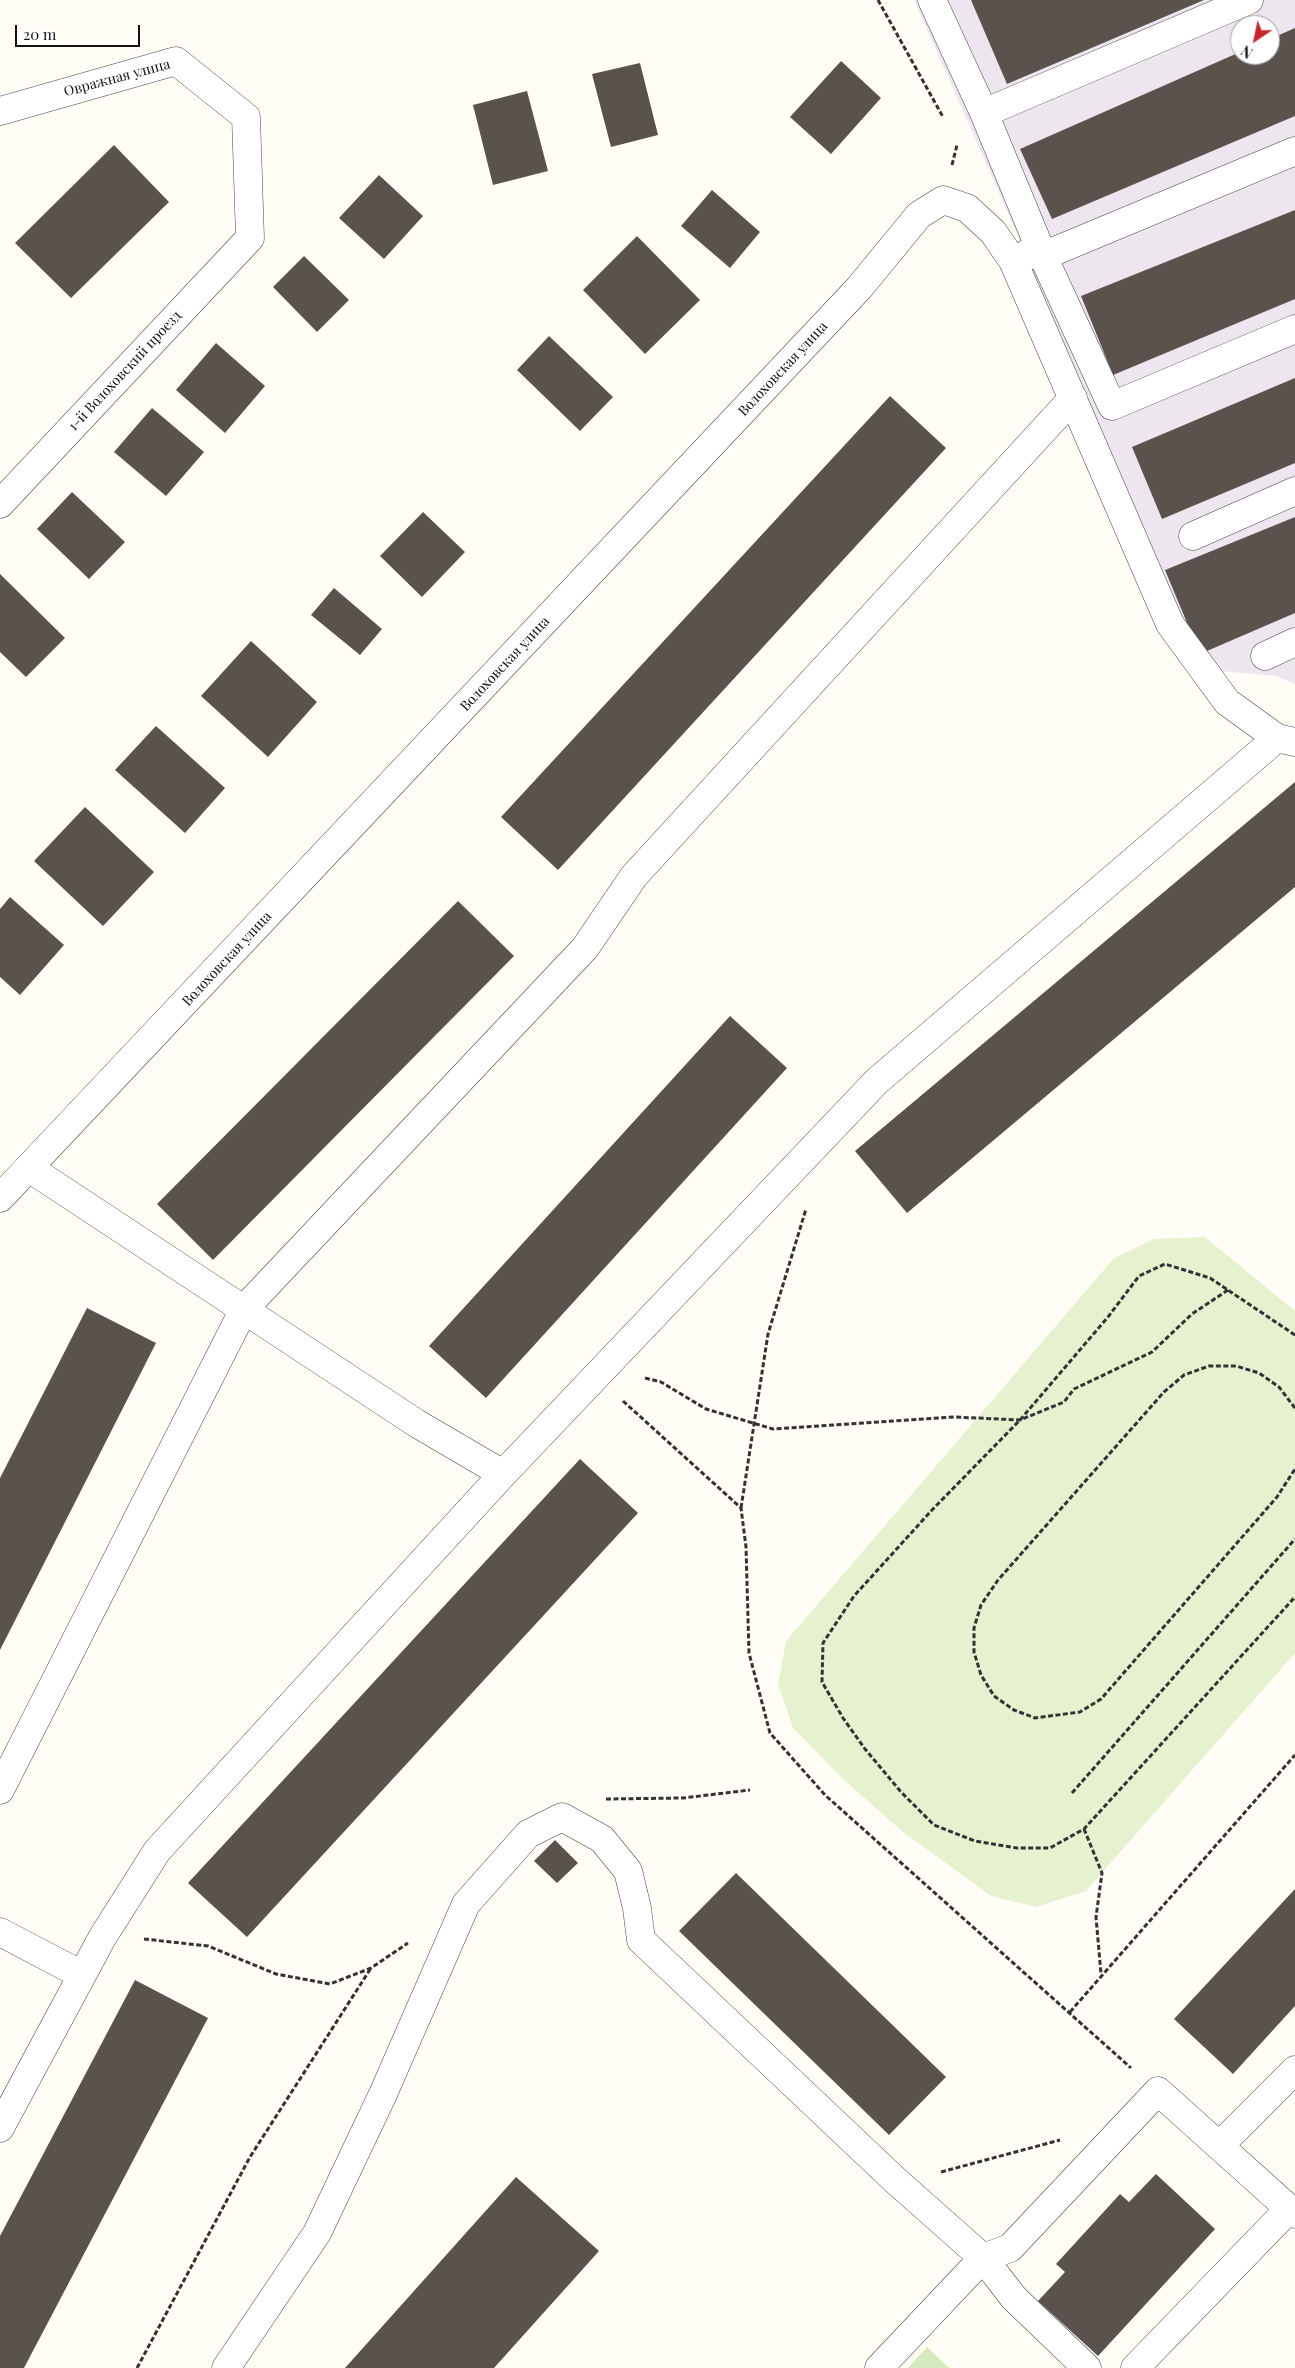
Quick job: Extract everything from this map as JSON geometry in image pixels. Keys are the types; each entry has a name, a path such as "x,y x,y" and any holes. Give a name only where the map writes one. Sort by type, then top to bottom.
{"street":[{"path":"932,0 984,113 1042,256 1112,406 1295,329"},
{"path":"984,113 1249,0"},
{"name":"Овражная улица","path":"0,111 176,61 246,117 250,238"},
{"path":"1013,260 1026,254 1042,256 1295,151"},
{"path":"0,2128 102,1938 157,1851 503,1474 877,1081 1286,740 1228,702 1170,624 1013,260 994,232 967,208 943,200"},
{"name":"Волоховская улица","path":"0,1198 852,295 919,215 943,200"},
{"name":"1-й Волоховский проезд","path":"0,504 250,238"},
{"path":"0,1790 244,1309 585,948 634,876 1073,398"},
{"path":"1193,536 1295,491"},
{"path":"1265,656 1295,642"},
{"path":"29,1168 416,1423 503,1474"},
{"path":"226,2368 317,2233 384,2094 466,1904 528,1834 562,1817 602,1839 628,1871 637,1908 641,1940 895,2180 983,2258 1014,2298 1088,2368"},
{"path":"0,1932 82,1975"},
{"path":"1219,2146 1295,2070"},
{"path":"879,2368 983,2258 1010,2248 1158,2091 1292,2211 1135,2368"}],"path":[{"path":"878,0 948,125"},
{"path":"943,200 957,142"},
{"path":"808,1204 768,1334 741,1508 746,1547 749,1653 770,1733 825,1795 1158,2091"},
{"path":"1295,1335 1210,1278 1165,1264 1139,1276 1108,1318 1020,1420 932,1510 854,1596 823,1643 822,1682 843,1718 865,1749 901,1792 934,1825 975,1841 1017,1848 1050,1848 1084,1829 1295,1596"},
{"path":"601,1372 661,1382 706,1409 773,1429 954,1417 1020,1420 1064,1402 1074,1389 1152,1352 1192,1314 1228,1290"},
{"path":"1295,1408 1279,1387 1259,1373 1236,1366 1209,1366 1184,1375 1164,1392 998,1580 981,1605 974,1628 974,1652 981,1675 994,1696 1014,1710 1035,1718 1080,1712 1101,1699 1277,1496 1295,1468"},
{"path":"601,1372 741,1508"},
{"path":"1072,1793 1295,1539"},
{"path":"1070,2012 1101,1974 1295,1755"},
{"path":"599,1799 683,1798 750,1790"},
{"path":"1084,1829 1102,1873 1096,1918 1101,1974"},
{"path":"102,1938 208,1946 276,1974 330,1984 371,1968 415,1938"},
{"path":"138,2368 250,2157 371,1968"},
{"path":"934,2174 1034,2145 1070,2138"}],"shaded area":[{"path":"914,0 1295,0 1295,684 1276,676 1209,670 1175,625 1026,254"}],"green space":[{"path":"1205,1237 1295,1311 1295,1653 1086,1891 1036,1907 991,1896 903,1832 845,1781 793,1728 778,1684 786,1641 1114,1258 1154,1239"},
{"path":"927,2347 949,2368 908,2368"}],"building":[{"path":"971,0 1204,0 1007,84"},
{"path":"1295,28 1295,116 1052,219 1020,149 1230,56 1230,65 1280,65 1280,35"},
{"path":"841,61 881,98 831,154 790,117"},
{"path":"640,63 658,135 611,147 592,74"},
{"path":"527,91 548,171 493,185 473,105"},
{"path":"114,145 169,202 71,298 15,243"},
{"path":"379,175 423,216 384,259 339,218"},
{"path":"712,190 760,232 730,268 681,226"},
{"path":"1295,210 1295,299 1113,375 1081,296"},
{"path":"637,236 700,300 645,354 583,290"},
{"path":"304,256 349,300 317,332 273,287"},
{"path":"549,336 613,397 580,431 517,370"},
{"path":"216,343 265,386 225,433 176,390"},
{"path":"1295,378 1295,463 1162,519 1132,447"},
{"path":"890,396 946,448 558,870 501,817"},
{"path":"152,408 204,452 166,496 114,452"},
{"path":"72,492 125,542 89,579 37,529"},
{"path":"423,512 465,552 422,597 380,556"},
{"path":"1295,517 1295,613 1200,654 1165,570"},
{"path":"0,574 65,638 26,677 0,652"},
{"path":"334,588 382,629 360,655 311,615"},
{"path":"251,641 317,702 268,757 201,696"},
{"path":"156,726 225,788 185,833 115,770"},
{"path":"1295,782 1295,887 907,1213 855,1151"},
{"path":"85,807 154,872 103,926 34,861"},
{"path":"10,897 64,945 20,995 0,977 0,909"},
{"path":"458,901 514,956 213,1260 157,1204"},
{"path":"730,1016 787,1068 486,1398 429,1346"},
{"path":"87,1308 156,1343 0,1650 0,1478"},
{"path":"580,1459 638,1513 247,1937 188,1883"},
{"path":"555,1840 578,1863 557,1883 534,1861"},
{"path":"736,1873 946,2077 889,2135 679,1931"},
{"path":"1295,1889 1295,2006 1233,2074 1174,2019"},
{"path":"135,1980 208,2018 24,2368 0,2368 0,2236"},
{"path":"1156,2174 1215,2229 1098,2356 1038,2301 1065,2272 1056,2264 1120,2194 1129,2202"},
{"path":"516,2177 599,2251 494,2368 345,2368"}]}
